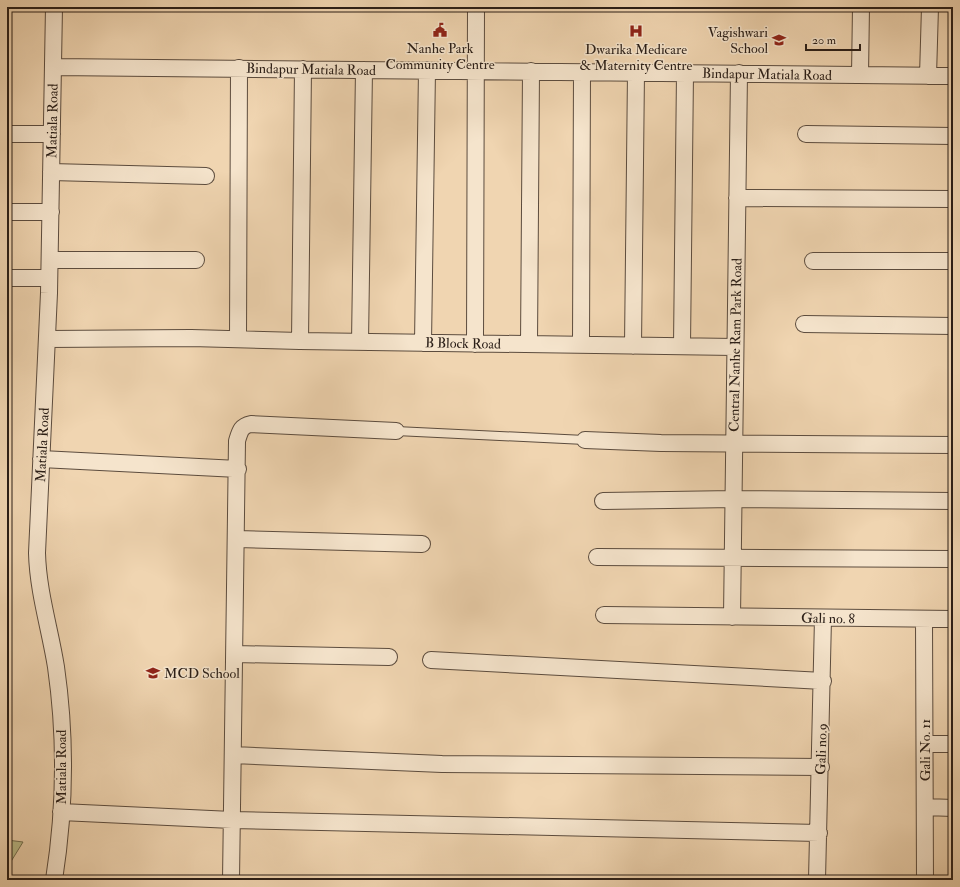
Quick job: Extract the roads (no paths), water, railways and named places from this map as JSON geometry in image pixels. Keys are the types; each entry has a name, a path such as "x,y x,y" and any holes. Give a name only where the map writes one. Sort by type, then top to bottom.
{"street":[{"name":"Matiala Road","path":"54,7 50,260 41,459 38,570 56,675 62,737 61,812 59,846 54,880"},
{"path":"475,344 476,7"},
{"path":"860,75 861,7"},
{"path":"928,76 930,7"},
{"name":"Bindapur Matiala Road","path":"53,66 953,76"},
{"path":"238,339 239,68"},
{"path":"300,342 303,69"},
{"path":"360,342 364,70"},
{"path":"423,343 427,70"},
{"path":"529,344 531,71"},
{"path":"581,345 582,72"},
{"path":"633,346 636,72"},
{"path":"682,346 685,73"},
{"name":"Central Nanhe Ram Park Road","path":"732,617 739,73"},
{"path":"7,134 52,134"},
{"path":"806,134 953,136"},
{"path":"51,172 206,176"},
{"path":"737,198 953,199"},
{"path":"7,212 51,212"},
{"path":"50,260 196,260"},
{"path":"813,261 953,260"},
{"path":"7,278 49,278"},
{"path":"804,324 953,326"},
{"name":"B Block Road","path":"47,339 191,338 300,342 735,347"},
{"path":"231,880 238,469 237,440 240,430 251,424 396,431"},
{"path":"585,440 661,443 953,445"},
{"path":"41,459 238,469"},
{"path":"603,501 734,499 953,501"},
{"path":"237,539 422,544"},
{"path":"597,557 732,559 953,559"},
{"name":"Gali no. 8","path":"604,615 953,619"},
{"name":"Gali no.9","path":"817,880 823,681 823,618"},
{"name":"Gali No. 11","path":"924,619 925,880"},
{"path":"235,654 389,657"},
{"path":"431,660 823,681"},
{"path":"925,744 953,744"},
{"path":"233,755 442,764 821,767"},
{"path":"925,807 953,808"},
{"path":"61,812 232,820 819,833"}],"lane":[{"path":"396,431 585,440"}],"place":[{"name":"Nanhe Park Community Centre","path":"440,30"},
{"name":"Dwarika Medicare & Maternity Centre","path":"636,31"},
{"name":"Vagishwari School","path":"779,40"},
{"name":"MCD School","path":"153,673"}]}
